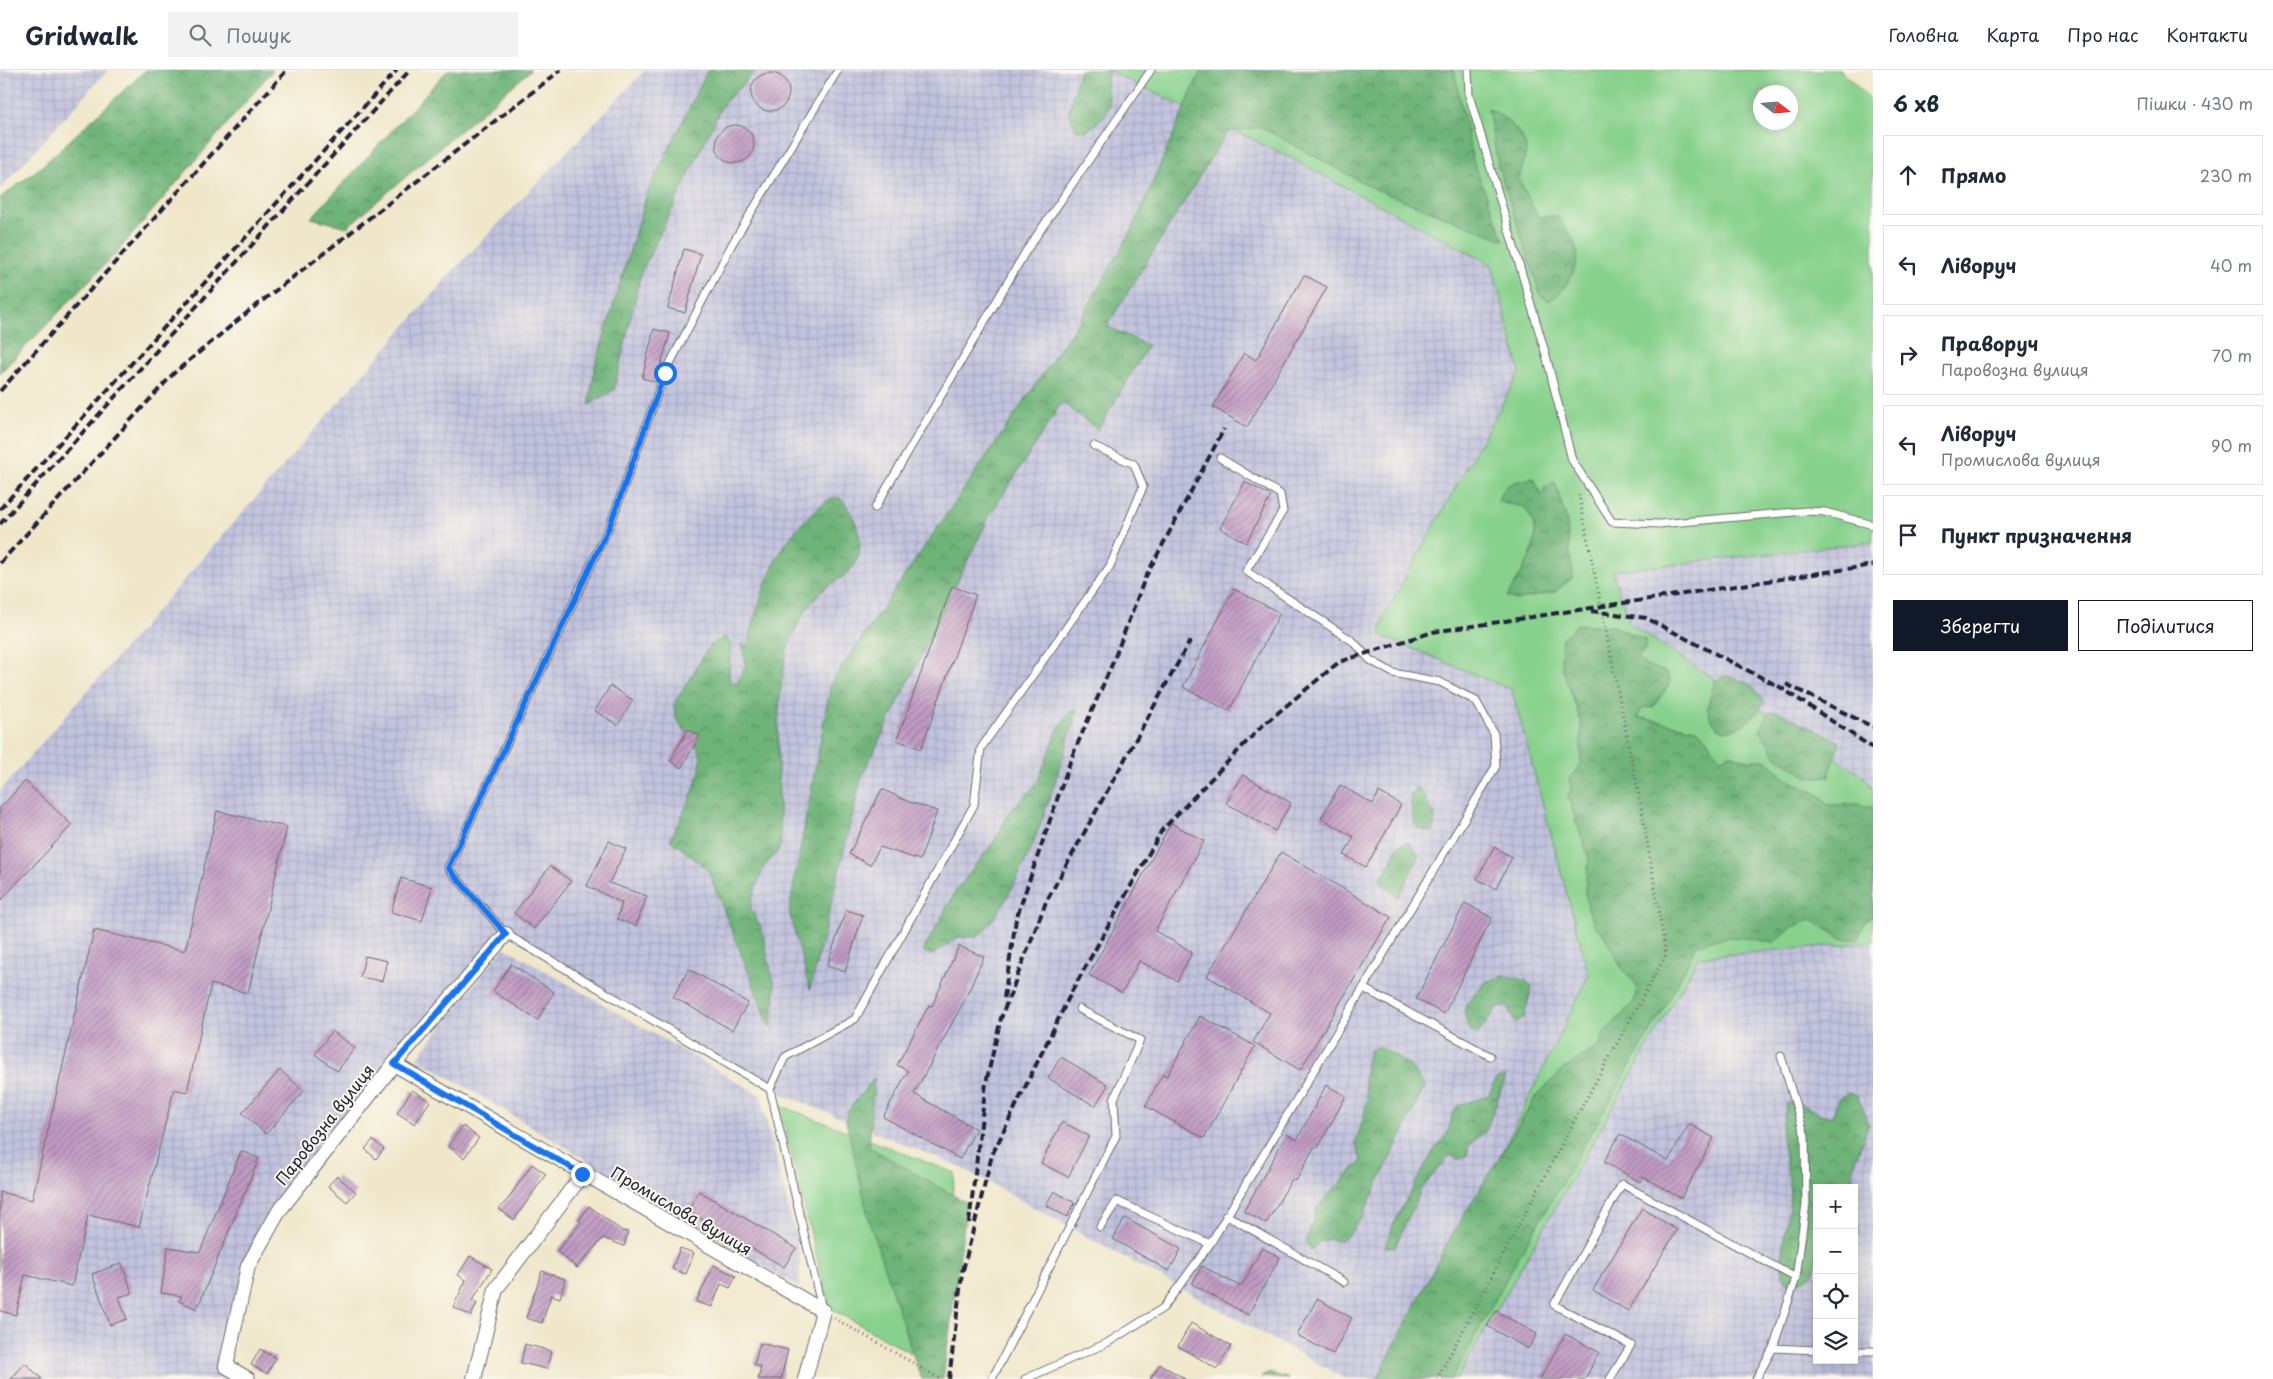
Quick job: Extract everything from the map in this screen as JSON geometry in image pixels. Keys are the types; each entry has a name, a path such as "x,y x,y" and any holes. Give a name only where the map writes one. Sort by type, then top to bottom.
{"street":[{"name":"Паровозна вулиця","path":"248,1379 226,1366 248,1266 279,1211 394,1064 506,934"},
{"name":"Промислова вулиця","path":"394,1064 823,1312"},
{"path":"474,1379 496,1289 582,1174"},
{"path":"805,1379 823,1312"}],"lane":[{"path":"770,1089 506,934 448,868 610,525 665,373 732,244 838,70"},
{"path":"875,508 1026,251 1151,70"},
{"path":"1468,70 1469,95 1546,355 1572,460 1612,522 1659,524 1806,511 1825,512 1873,525"},
{"path":"823,1312 770,1089 785,1057 855,1019 974,804 981,748 1110,566 1143,488 1134,464 1094,446"},
{"path":"1026,1379 1107,1343 1163,1308 1210,1244 1496,766 1494,734 1476,701 1440,682 1393,673 1370,660 1354,642 1246,571 1283,511 1280,494 1220,458"},
{"path":"1363,988 1490,1056"},
{"path":"992,1379 1116,1136 1114,1099 1140,1040 1079,1008"},
{"path":"1756,1379 1773,1348 1796,1278 1806,1204 1805,1136 1781,1056"},
{"path":"1610,1379 1630,1345 1554,1304 1622,1184 1796,1278"},
{"path":"1100,1226 1117,1201 1210,1244"},
{"path":"1226,1215 1344,1282"},
{"path":"1773,1348 1813,1350"},
{"path":"1858,1351 1873,1351"}],"path":[{"path":"1436,1379 1579,1112 1666,955 1644,822 1578,489"},
{"path":"823,1312 941,1379"}],"shaded area":[{"path":"0,70 108,70 0,189"},
{"path":"645,70 1107,70 1283,154 1492,265 1520,372 1383,618 1380,635 1512,690 1589,975 1391,1379 1346,1379 962,1168 770,1089 506,934 279,1211 248,1266 226,1366 227,1379 0,1379 0,791 452,272"},
{"path":"1873,542 1873,789 1864,776 1630,624 1612,571"},
{"path":"1873,942 1873,1379 1457,1379 1699,956"},
{"path":"504,947 760,1095 800,1255 800,1288 417,1058"}],"green space":[{"path":"146,70 273,70 118,251 0,373 0,198 41,167"},
{"path":"448,70 531,70 347,227 311,218"},
{"path":"708,70 757,70 723,104 641,273 614,390 589,405 595,366 648,191"},
{"path":"1080,70 1109,70 1107,90 1109,107 1099,121 1087,131 1077,130 1068,113"},
{"path":"1107,70 1840,70 1873,102 1873,542 1612,571 1630,624 1864,777 1873,789 1873,942 1699,957 1457,1379 1391,1379 1589,975 1512,690 1380,635 1383,618 1520,372 1492,265 1283,154"},
{"path":"1201,70 1454,70 1473,161 1504,240 1375,189 1261,127 1227,132 1107,326 1148,346 1098,430 1062,402 990,515 862,776 810,990 789,911 831,683 1082,317 1133,228"},
{"path":"1488,109 1500,115 1513,126 1523,139 1526,151 1519,179 1538,217 1557,216 1572,237 1576,247 1577,258 1573,273 1560,292 1549,301 1541,296 1498,166"},
{"path":"1534,478 1541,495 1546,486 1555,482 1566,518 1573,577 1555,592 1518,600 1507,597 1531,553 1535,530 1524,507 1498,502 1500,495 1507,486"},
{"path":"830,498 840,498 856,523 860,542 859,552 851,569 824,589 809,606 794,633 784,663 779,707 778,746 781,843 778,851 764,866 752,898 751,909 761,927 775,988 771,1029 707,868 670,840 696,783 701,759 696,744 676,717 674,704 709,647 725,636 731,645 729,678 736,685 746,665 742,643 747,647 766,583 774,565 783,548 796,531"},
{"path":"1578,624 1614,626 1645,640 1645,649 1638,658 1646,665 1666,672 1671,682 1653,707 1643,708 1637,717 1696,729 1721,758 1730,754 1748,760 1766,760 1787,779 1821,796 1827,805 1858,804 1873,808 1873,915 1865,922 1857,940 1841,938 1810,919 1791,928 1773,943 1734,937 1716,939 1696,946 1672,995 1514,1265 1452,1379 1377,1379 1449,1240 1537,1095 1566,1067 1599,1046 1605,1032 1633,1003 1637,995 1636,984 1622,969 1603,933 1595,927 1588,908 1585,889 1589,859 1568,797 1571,788 1569,779 1581,763 1581,722 1562,667 1561,647 1562,638"},
{"path":"1724,676 1748,683 1757,691 1764,702 1750,719 1729,730 1722,730 1716,726 1707,708 1715,681"},
{"path":"1078,710 1038,830 1011,890 995,916 978,937 958,937 932,955 923,951 956,891 995,840 1009,813 1037,783 1059,727 1071,711"},
{"path":"1769,712 1779,712 1840,742 1829,776 1809,778 1775,755 1760,730"},
{"path":"1416,787 1420,789 1435,816 1433,832 1418,829 1413,819 1410,795"},
{"path":"1409,842 1419,855 1398,898 1380,881 1399,845"},
{"path":"1505,976 1525,980 1532,986 1524,1018 1515,1023 1507,1006 1496,1009 1478,1034 1469,1030 1464,1012 1467,1003 1487,981"},
{"path":"1378,1047 1404,1062 1425,1086 1361,1219 1349,1235 1339,1241 1329,1239 1319,1242 1311,1250 1306,1242 1318,1206 1361,1161 1356,1143 1368,1100 1364,1079 1369,1050"},
{"path":"1506,1076 1486,1131 1469,1145 1467,1155 1458,1160 1450,1155 1422,1188 1395,1247 1385,1247 1395,1220 1434,1150 1447,1135 1453,1113 1459,1105 1488,1096 1497,1078"},
{"path":"874,1078 869,1147 967,1203 943,1379 921,1379 870,1224 846,1121 848,1111"},
{"path":"1848,1093 1857,1096 1869,1123 1852,1170 1854,1184 1813,1184 1813,1272 1802,1281 1788,1283 1783,1276 1781,1258 1791,1193 1781,1132 1787,1103 1799,1104 1832,1117 1839,1098"},
{"path":"779,1105 955,1173 931,1364 829,1308"},
{"path":"1269,1373 1287,1378 1289,1379 1261,1377"}],"building":[{"path":"770,73 783,79 789,92 783,105 770,111 757,105 751,92 757,79"},
{"path":"735,125 748,131 754,144 748,157 735,163 722,157 716,144 722,131"},
{"path":"684,249 701,254 685,313 668,308"},
{"path":"1304,275 1327,287 1247,427 1213,407 1244,353 1256,360"},
{"path":"654,329 670,333 656,382 642,378"},
{"path":"1245,482 1271,496 1246,543 1220,528"},
{"path":"952,586 976,595 921,749 897,740"},
{"path":"1234,589 1280,613 1229,711 1183,687"},
{"path":"610,686 633,700 618,725 595,711"},
{"path":"688,729 700,736 681,768 670,761"},
{"path":"1243,775 1291,803 1275,831 1226,803"},
{"path":"25,781 72,825 0,901 0,808"},
{"path":"1340,785 1373,804 1379,792 1401,805 1366,867 1344,855 1354,837 1321,818"},
{"path":"882,789 907,801 937,811 920,860 880,847 870,865 849,854"},
{"path":"217,811 287,827 248,993 211,984 187,1092 174,1089 139,1227 88,1215 72,1286 25,1275 16,1315 0,1311 0,1192 32,1200 94,930 185,951"},
{"path":"1171,823 1204,841 1155,931 1192,952 1177,981 1139,961 1122,993 1089,975"},
{"path":"609,841 626,849 609,883 647,896 636,926 617,919 622,903 587,886"},
{"path":"1494,847 1512,857 1496,889 1477,879"},
{"path":"1281,852 1391,917 1300,1070 1253,1042 1270,1013 1207,976"},
{"path":"550,866 571,881 534,929 514,913"},
{"path":"401,878 432,887 422,921 391,912"},
{"path":"1465,903 1492,918 1444,1014 1416,999"},
{"path":"846,910 863,915 845,972 827,966"},
{"path":"959,946 984,957 964,1001 914,1094 976,1129 960,1159 883,1117 908,1071 897,1065 929,1005 932,1006"},
{"path":"365,956 387,961 382,981 360,977"},
{"path":"511,964 554,992 537,1020 493,991"},
{"path":"689,969 748,1003 732,1030 673,997"},
{"path":"1200,1016 1255,1046 1204,1138 1145,1106 1163,1074 1167,1076"},
{"path":"332,1031 355,1048 337,1071 315,1054"},
{"path":"1061,1057 1108,1085 1095,1106 1048,1078"},
{"path":"280,1070 304,1091 266,1134 242,1113"},
{"path":"1326,1085 1346,1096 1318,1148 1314,1147 1296,1181 1292,1179 1266,1224 1244,1211 1287,1134 1297,1140"},
{"path":"412,1090 430,1101 415,1124 397,1113"},
{"path":"1062,1122 1089,1136 1068,1177 1041,1163"},
{"path":"1689,1124 1714,1138 1681,1198 1643,1177 1640,1182 1604,1162 1620,1134 1668,1161"},
{"path":"463,1126 479,1138 464,1158 448,1146"},
{"path":"373,1140 384,1149 376,1159 365,1149"},
{"path":"241,1151 259,1158 197,1309 179,1301 182,1296 161,1293 168,1247 200,1252"},
{"path":"532,1164 546,1174 514,1220 499,1209"},
{"path":"337,1176 356,1192 347,1202 328,1186"},
{"path":"699,1191 796,1248 784,1267 688,1211"},
{"path":"1054,1191 1075,1203 1067,1217 1046,1205"},
{"path":"589,1206 622,1231 628,1232 624,1246 603,1238 577,1268 557,1251 581,1222 579,1220"},
{"path":"1642,1208 1677,1230 1628,1311 1593,1290"},
{"path":"1125,1218 1181,1249 1169,1271 1113,1239"},
{"path":"680,1248 694,1253 686,1274 672,1269"},
{"path":"1262,1248 1280,1257 1248,1315 1192,1284 1202,1266 1241,1287"},
{"path":"470,1256 492,1269 472,1301 477,1303 471,1316 453,1307 466,1280 458,1275"},
{"path":"122,1263 132,1293 119,1297 127,1319 110,1325 92,1274"},
{"path":"714,1265 736,1276 730,1288 721,1284 712,1307 696,1302"},
{"path":"542,1271 565,1279 560,1298 551,1295 542,1323 526,1318"},
{"path":"1317,1299 1352,1318 1333,1354 1297,1335"},
{"path":"1496,1311 1537,1334 1528,1349 1487,1326"},
{"path":"1191,1323 1231,1346 1217,1369 1178,1346"},
{"path":"1565,1334 1599,1352 1585,1379 1540,1379"},
{"path":"760,1343 788,1350 781,1379 758,1379 761,1367 754,1365"},
{"path":"525,1344 551,1351 547,1369 521,1363"},
{"path":"260,1349 276,1358 267,1374 251,1365"},
{"path":"25,1363 42,1379 11,1379"},
{"path":"1160,1364 1185,1379 1150,1379"}],"railway":[{"path":"0,391 287,70"},
{"path":"0,509 397,70"},
{"path":"0,524 410,70"},
{"path":"0,563 174,373 249,311 561,70"},
{"path":"1004,998 1016,919 1071,759 1113,662 1145,578 1224,429"},
{"path":"963,1270 992,1155 1072,991 1162,830 1262,726 1339,662 1433,632 1873,565"},
{"path":"1591,611 1646,618 1780,687 1873,748"},
{"path":"969,1223 986,1083 1001,1018 1046,902 1190,641"},
{"path":"1786,684 1873,727"},
{"path":"949,1379 963,1265"}],"route":[{"path":"582,1174 394,1064 506,934 448,868 610,525 665,373"}]}
